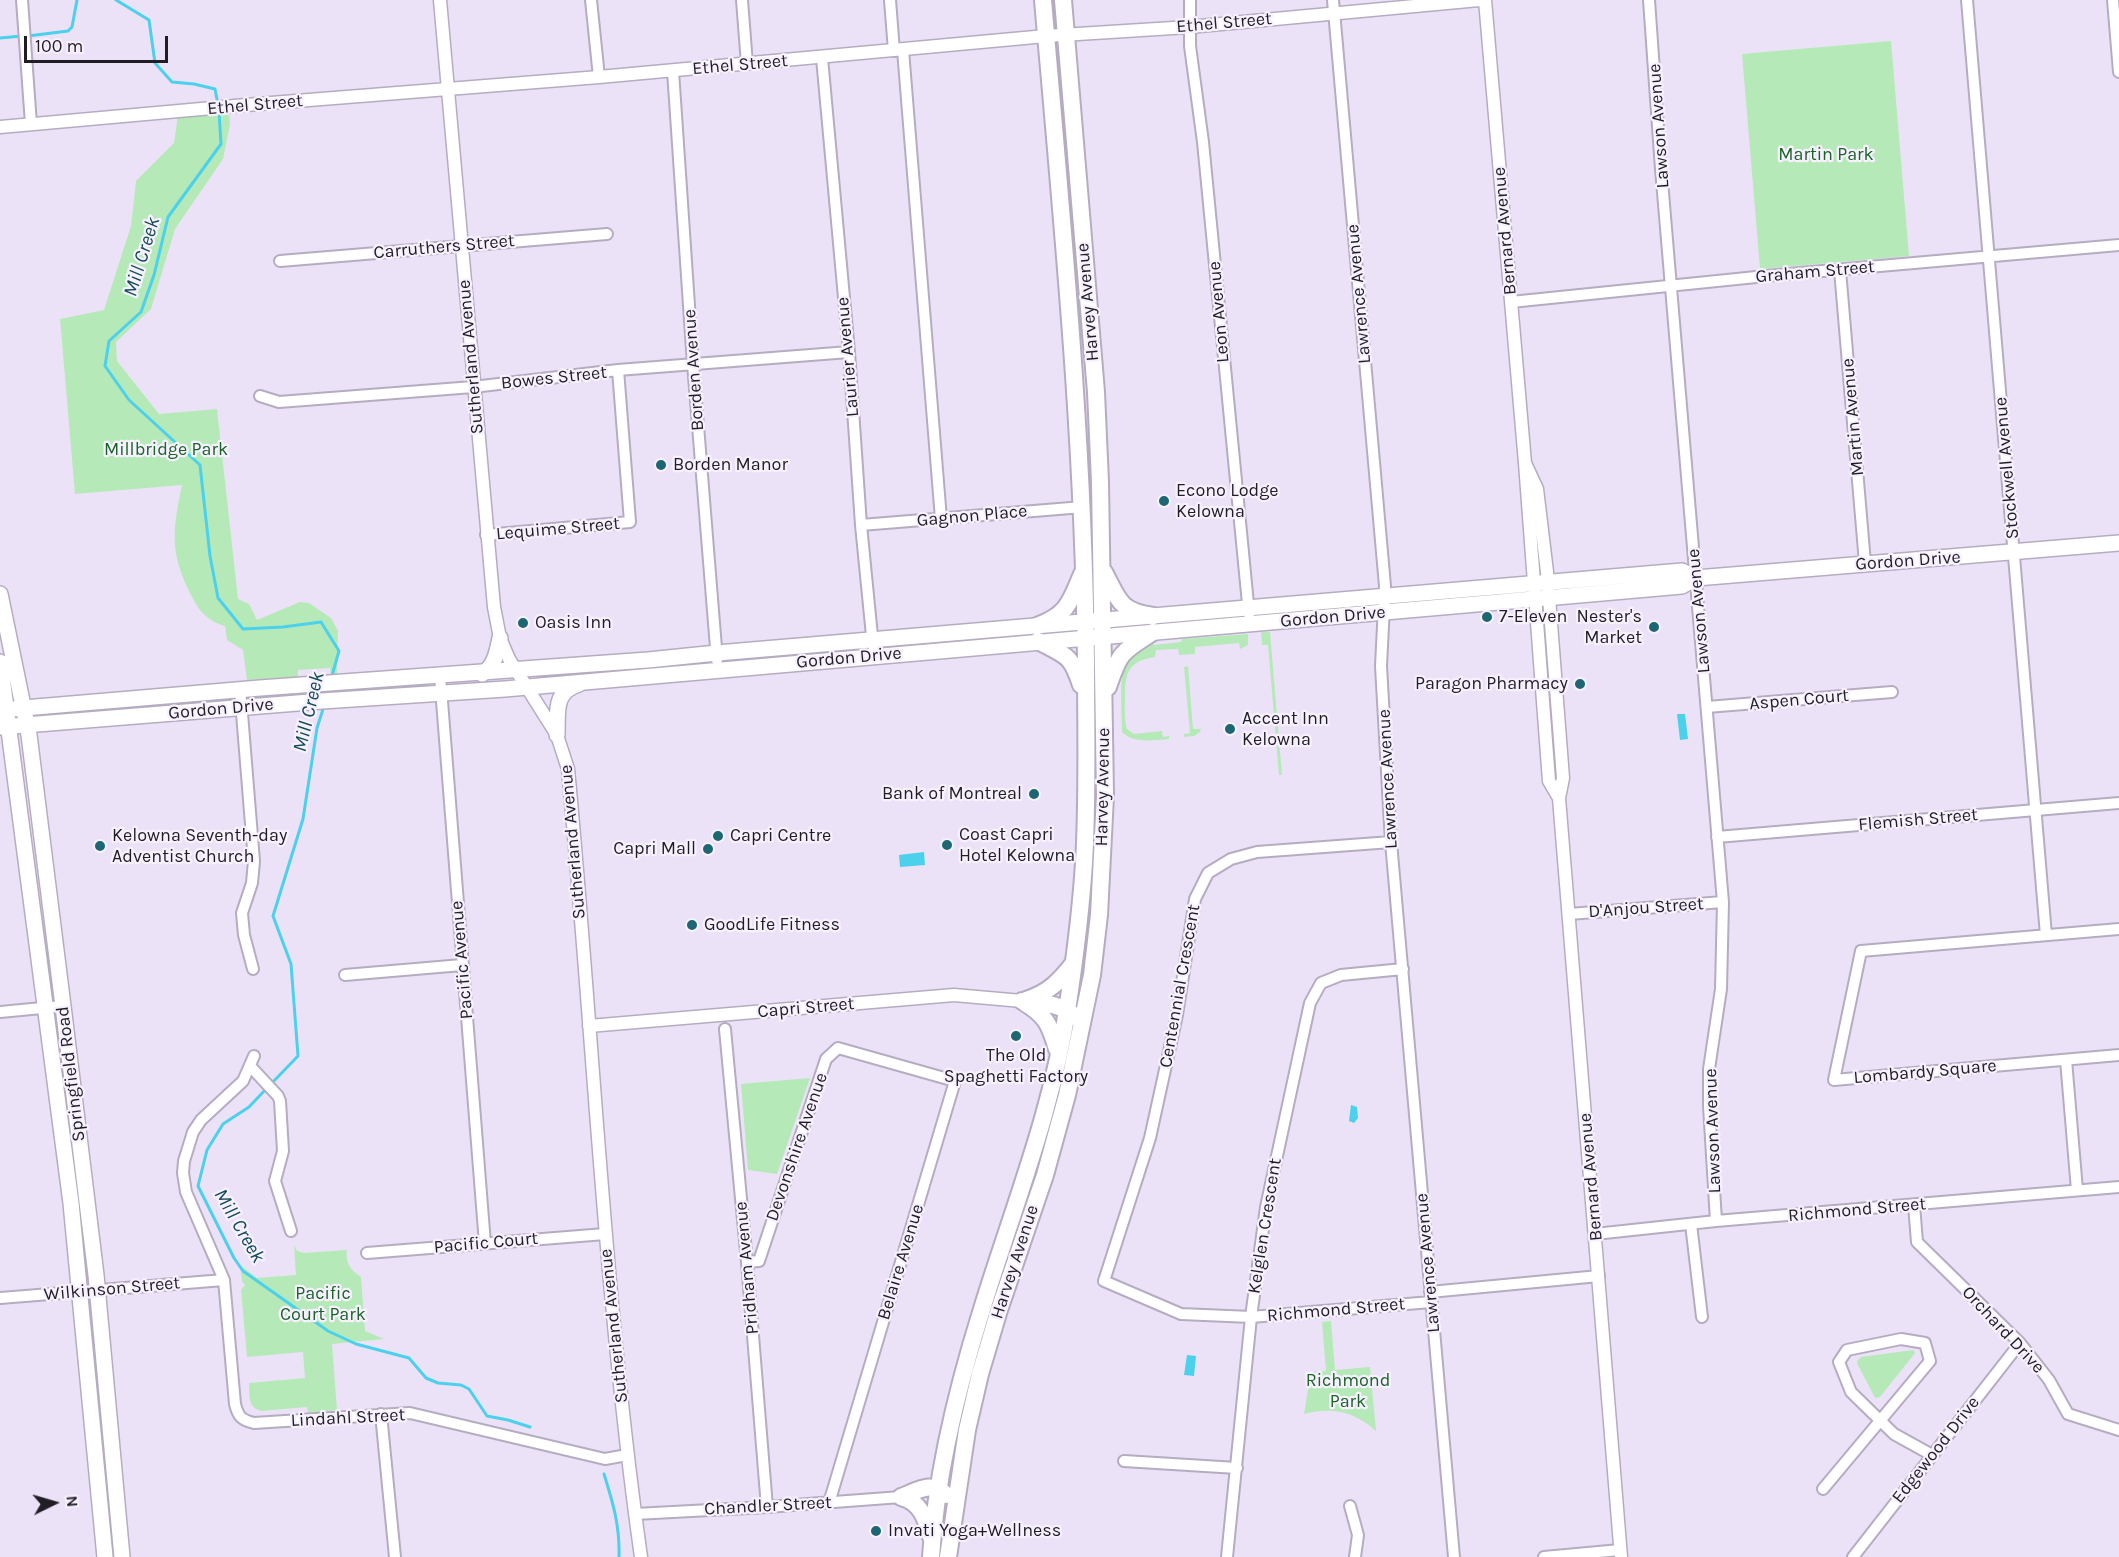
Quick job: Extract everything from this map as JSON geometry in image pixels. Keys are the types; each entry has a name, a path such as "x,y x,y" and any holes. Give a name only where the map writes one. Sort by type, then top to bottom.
{"highway":[{"name":"Harvey Avenue","path":"931,1549 950,1431 972,1341 1041,1130 1067,1010 1084,859 1086,698 1083,507 1043,0"},
{"name":"Harvey Avenue","path":"948,1557 968,1430 980,1374 999,1310 1045,1175 1067,1095 1092,975 1099,915 1105,796 1102,568 1096,392 1063,0"},
{"path":"1084,568 1072,600 1065,610 1037,634 1067,656 1075,665 1086,698"},
{"path":"1102,568 1123,605 1153,624 1125,650 1116,663 1104,699"},
{"path":"1022,1001 1051,990 1073,964"},
{"path":"1022,1001 1049,1004 1067,1010 1076,1017 1081,1032"},
{"path":"1022,1001 1042,1014 1051,1026 1058,1053"},
{"path":"901,1497 933,1487 939,1489 955,1509"},
{"path":"901,1497 908,1499 921,1510 926,1520 931,1549"}],"main road":[{"name":"Gordon Drive","path":"1153,624 1250,625 1384,612 1682,571 1696,578 2119,543"},
{"name":"Gordon Drive","path":"4,709 240,689 482,674 717,653 873,648 1153,624 1248,608 1385,596 1541,591"},
{"name":"Springfield Road","path":"0,594 27,725 63,1006 97,1290 122,1557"},
{"path":"482,674 488,670 494,659 500,638"},
{"name":"Gordon Drive","path":"5,727 718,670 873,648"},
{"name":"Springfield Road","path":"0,662 5,727 45,1008 80,1291 105,1557"},
{"path":"557,735 559,699 568,687 584,682"}],"street":[{"path":"22,0 31,124"},
{"name":"Sutherland Avenue","path":"440,0 494,607 500,638 517,671 557,735 568,769 605,1234 627,1455 641,1557"},
{"path":"591,0 599,78"},
{"path":"742,0 747,64"},
{"path":"890,0 898,50 941,519"},
{"name":"Leon Avenue","path":"1190,0 1190,46 1203,142 1250,625"},
{"name":"Ethel Street","path":"0,127 246,105 599,78 1046,36 1189,27 1334,6 1479,0"},
{"name":"Bernard Avenue","path":"1485,0 1525,463 1536,489 1549,781 1559,798 1621,1554"},
{"name":"Lawson Avenue","path":"1649,0 1723,902 1724,938 1721,989 1710,1069 1709,1106 1716,1221"},
{"name":"Stockwell Avenue","path":"1967,0 2046,935"},
{"path":"2113,0 2119,72"},
{"name":"Lawrence Avenue","path":"1334,6 1385,596 1381,666 1392,842 1454,1557"},
{"name":"Laurier Avenue","path":"822,58 873,648"},
{"name":"Borden Avenue","path":"673,71 693,364 718,670"},
{"name":"Carruthers Street","path":"280,261 607,234"},
{"name":"Graham Street","path":"1511,302 1672,285 2119,245"},
{"name":"Martin Avenue","path":"1840,270 1865,563"},
{"name":"Bowes Street","path":"260,396 279,402 473,387 618,370 849,351"},
{"name":"Lequime Street","path":"486,535 630,522 618,370"},
{"name":"Gagnon Place","path":"861,525 1083,507"},
{"name":"Pacific Avenue","path":"440,676 485,1244"},
{"path":"240,689 254,861 252,883 242,913 244,935 253,969"},
{"name":"Aspen Court","path":"1707,707 1892,692"},
{"name":"Flemish Street","path":"1717,837 2119,803"},
{"name":"Centennial Crescent","path":"1104,1281 1150,1138 1177,1015 1195,899 1208,873 1231,859 1257,852 1392,842"},
{"name":"D'Anjou Street","path":"1569,914 1723,902"},
{"name":"Lombardy Square","path":"2119,929 1861,951 1834,1080 2119,1055"},
{"path":"345,975 462,965"},
{"name":"Kelglen Crescent","path":"1227,1557 1251,1317 1266,1207 1310,1003 1321,983 1341,975 1403,969"},
{"name":"Capri Street","path":"589,1026 954,995 1022,1001"},
{"path":"0,1012 63,1006"},
{"name":"Pridham Avenue","path":"725,1029 767,1507"},
{"name":"Devonshire Avenue","path":"747,1262 759,1261 826,1059 838,1048 894,1063"},
{"path":"2066,1060 2077,1190"},
{"path":"224,1280 186,1192 183,1182 184,1161 193,1132 201,1120 243,1081 252,1062 260,1078 280,1101 283,1151 275,1181 291,1232"},
{"name":"Belaire Avenue","path":"829,1503 955,1082 894,1063"},
{"name":"Richmond Street","path":"1595,1234 1716,1221 2119,1187"},
{"name":"Orchard Drive","path":"1914,1205 1917,1242 2020,1343 2049,1380 2068,1414 2119,1430"},
{"path":"1691,1224 1702,1317"},
{"name":"Pacific Court","path":"367,1253 605,1234"},
{"name":"Richmond Street","path":"1104,1281 1181,1314 1251,1317 1599,1276"},
{"name":"Wilkinson Street","path":"0,1298 224,1280"},
{"name":"Lindahl Street","path":"224,1280 235,1404 238,1415 244,1421 254,1423 410,1413 605,1459 627,1455"},
{"path":"1823,1489 1880,1420 1930,1361 1925,1343 1901,1339 1847,1350 1839,1362 1851,1392 1880,1420 1894,1434 1932,1455"},
{"name":"Edgewood Drive","path":"1852,1557 2020,1343"},
{"path":"381,1414 395,1557"},
{"path":"1124,1461 1237,1467"},
{"name":"Chandler Street","path":"635,1514 901,1497"},
{"path":"1350,1506 1358,1536 1355,1557"},
{"path":"1544,1557 1621,1554"}],"green space":[{"name":"Martin Park","path":"1891,41 1909,256 1760,269 1742,54"},
{"name":"Millbridge Park","path":"229,110 230,124 223,159 175,229 151,309 116,342 117,361 159,414 217,409 238,599 249,604 257,620 300,602 309,603 331,618 338,631 337,675 331,675 330,668 298,670 298,677 247,680 243,650 227,640 225,626 208,618 200,609 183,578 175,540 176,515 182,485 75,494 60,319 104,310 131,226 136,181 174,143 178,115"},
{"path":"1261,632 1270,632 1282,775 1279,775 1268,645 1262,645"},
{"path":"1248,634 1248,645 1240,649 1239,643 1195,647 1195,654 1179,655 1178,649 1156,650 1155,657 1133,665 1126,682 1125,722 1127,729 1134,734 1162,731 1163,737 1169,736 1169,739 1138,740 1122,732 1122,673 1125,660 1131,654 1153,643 1154,645 1181,642 1182,639"},
{"path":"1188,666 1193,729 1201,729 1194,736 1184,737 1184,734 1190,733 1184,667"},
{"path":"810,1078 777,1174 748,1170 741,1084"},
{"name":"Pacific Court Park","path":"294,1245 297,1251 304,1253 347,1250 349,1265 361,1277 365,1331 384,1339 332,1344 337,1410 308,1413 307,1407 262,1411 254,1407 250,1401 249,1383 305,1378 303,1352 247,1357 241,1290 245,1285 242,1281 240,1265 257,1278 296,1275"},
{"name":"Richmond Park","path":"1331,1321 1335,1370 1370,1367 1376,1431 1359,1419 1342,1412 1324,1411 1304,1414 1311,1372 1326,1371 1322,1322"},
{"path":"1913,1350 1915,1353 1880,1397 1875,1398 1857,1363 1858,1360 1861,1357"}],"water":[{"path":"1677,714 1685,714 1688,739 1680,740"},
{"path":"924,852 925,865 900,867 899,855"},
{"path":"1351,1105 1357,1107 1358,1118 1354,1123 1349,1121"},
{"path":"1187,1355 1196,1356 1194,1376 1184,1375"}],"waterway":[{"name":"Mill Creek","path":"28,36 68,31 72,27 77,0"},
{"name":"Mill Creek","path":"116,0 149,20 155,63 172,82 215,89 218,105"},
{"name":"Mill Creek","path":"0,38 22,36"},
{"name":"Mill Creek","path":"219,112 221,144 168,217 154,275 141,312 109,341 105,366 129,400 200,465 210,556 218,598 243,629 321,622 339,651 331,679"},
{"name":"Mill Creek","path":"271,1084 298,1056 291,964 273,916 303,819 317,728 324,706"},
{"name":"Mill Creek","path":"267,1088 249,1107 223,1124 207,1150 198,1186 234,1258 243,1271 328,1331 356,1344 409,1358 426,1378 438,1383 461,1385 469,1389 487,1416 530,1427"},
{"name":"Mill Creek","path":"604,1474 617,1525 619,1557"}],"place":[{"name":"Borden Manor","path":"661,465"},
{"name":"Econo Lodge Kelowna","path":"1164,501"},
{"name":"7-Eleven","path":"1487,617"},
{"name":"Oasis Inn","path":"523,623"},
{"name":"Nester's Market","path":"1654,627"},
{"name":"Paragon Pharmacy","path":"1580,684"},
{"name":"Accent Inn Kelowna","path":"1230,729"},
{"name":"Bank of Montreal","path":"1034,794"},
{"name":"Capri Centre","path":"718,836"},
{"name":"Coast Capri Hotel Kelowna","path":"947,845"},
{"name":"Kelowna Seventh-day Adventist Church","path":"100,846"},
{"name":"Capri Mall","path":"708,849"},
{"name":"GoodLife Fitness","path":"692,925"},
{"name":"The Old Spaghetti Factory","path":"1016,1036"},
{"name":"Invati Yoga+Wellness","path":"876,1531"}]}
